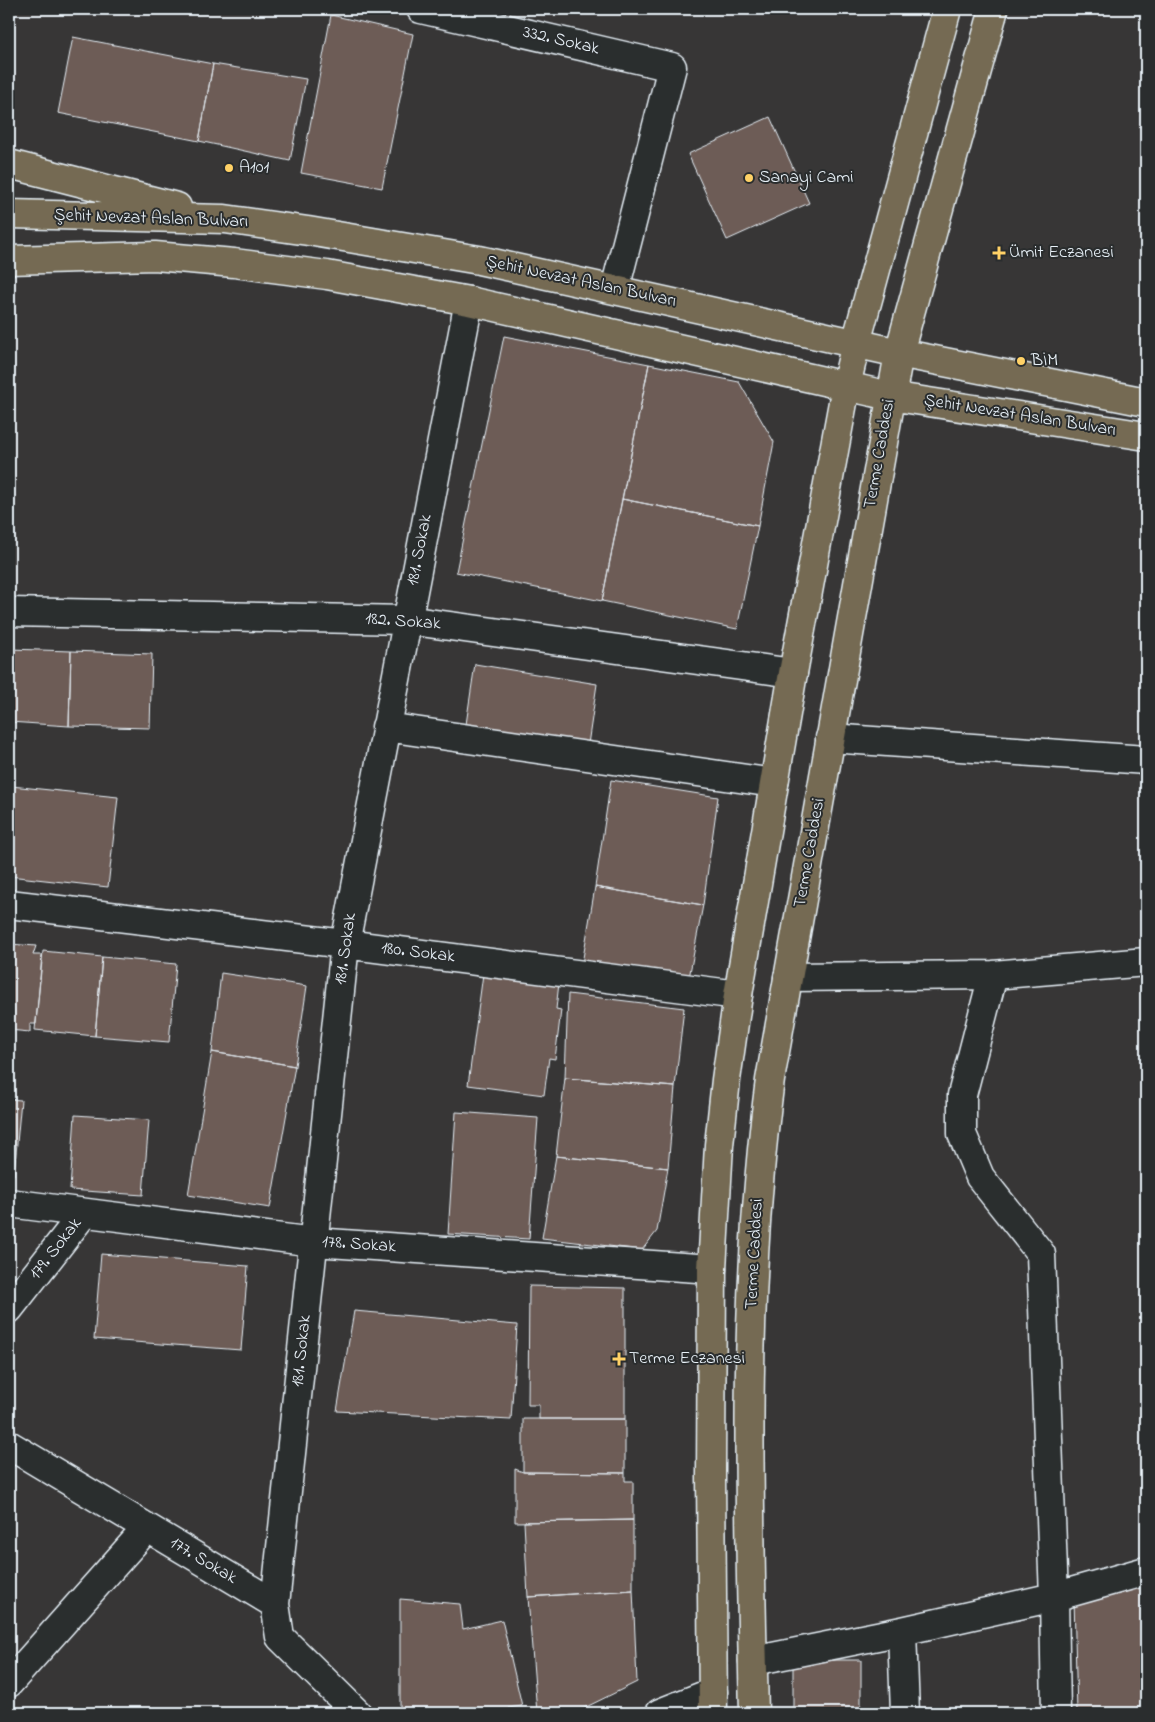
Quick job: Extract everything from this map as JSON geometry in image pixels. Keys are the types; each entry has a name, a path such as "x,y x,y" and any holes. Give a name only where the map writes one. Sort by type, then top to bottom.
{"main road":[{"path":"713,1702 712,1269 719,1144 726,1080 738,995 793,673 846,386 856,342 947,9"},
{"name":"Terme Caddesi","path":"754,1713 749,1441 753,1275 762,1141 770,1080 899,352 994,9"},
{"path":"9,164 225,219"},
{"name":"Şehit Nevzat Aslan Bulvarı","path":"9,214 225,219 479,260 899,352 1146,402"},
{"name":"Şehit Nevzat Aslan Bulvarı","path":"9,260 155,256 327,275 469,301 890,396 1146,436"}],"street":[{"name":"332. Sokak","path":"421,9 672,67 615,289"},
{"name":"181. Sokak","path":"275,1604 345,944 469,301"},
{"name":"182. Sokak","path":"9,612 406,620 793,673"},
{"path":"386,727 774,783"},
{"path":"830,738 1146,760"},
{"name":"180. Sokak","path":"9,904 345,944 738,995"},
{"path":"788,977 993,975 1146,962"},
{"path":"993,975 962,1095 962,1134 980,1177 1041,1254 1054,1597 1056,1713"},
{"name":"178. Sokak","path":"9,1203 314,1242 712,1269"},
{"name":"179. Sokak","path":"9,1309 84,1213"},
{"name":"177. Sokak","path":"9,1446 275,1604"},
{"path":"9,1683 147,1528"},
{"path":"753,1661 902,1631 1054,1597 1146,1570"},
{"path":"275,1604 280,1638 357,1713"},
{"path":"902,1631 905,1713"},
{"path":"660,1713 713,1702"}],"building":[{"path":"331,15 413,34 382,188 301,173"},
{"path":"73,37 213,64 199,141 58,113"},
{"path":"213,64 306,79 290,161 199,141"},
{"name":"Sanayi Cami","path":"770,117 809,203 727,240 688,154"},
{"path":"504,336 649,364 602,601 456,572"},
{"path":"649,364 739,382 774,442 758,526 622,499"},
{"path":"622,499 758,526 737,629 602,601"},
{"path":"9,649 71,651 69,726 9,722"},
{"path":"71,651 152,654 150,728 69,726"},
{"path":"475,664 597,684 587,751 465,731"},
{"path":"611,780 718,797 703,905 595,887"},
{"path":"11,786 118,797 108,887 9,876 9,802"},
{"path":"595,887 703,905 688,983 581,970"},
{"path":"9,944 36,946 33,955 42,955 36,1024 30,1024 30,1032 9,1030"},
{"path":"43,951 102,957 95,1036 35,1030"},
{"path":"102,957 176,964 169,1042 95,1036"},
{"path":"221,973 307,986 295,1066 212,1052"},
{"path":"483,974 559,983 556,1009 561,1010 555,1059 549,1058 544,1095 468,1085"},
{"path":"568,994 684,1008 675,1087 565,1078"},
{"path":"212,1052 295,1066 270,1208 188,1195"},
{"path":"565,1078 675,1087 668,1168 556,1156"},
{"path":"9,1099 21,1100 14,1175 9,1175"},
{"path":"456,1112 538,1118 529,1239 448,1234"},
{"path":"75,1115 149,1120 143,1195 70,1190"},
{"path":"556,1156 668,1168 657,1231 642,1250 542,1238"},
{"path":"101,1254 248,1266 241,1350 94,1339"},
{"path":"529,1286 625,1288 625,1419 539,1419 539,1405 528,1405"},
{"path":"354,1311 517,1325 511,1420 337,1411"},
{"path":"523,1419 625,1419 625,1473 523,1472"},
{"path":"515,1469 523,1472 625,1473 625,1481 633,1481 633,1520 515,1522"},
{"path":"633,1520 633,1590 528,1597 524,1522"},
{"path":"1146,1580 1146,1713 1077,1713 1074,1598"},
{"path":"633,1590 637,1682 574,1713 537,1713 528,1597"},
{"path":"400,1599 460,1604 463,1629 502,1620 522,1706 508,1708 509,1713 400,1713"},
{"path":"793,1660 861,1660 861,1713 793,1713"}],"place":[{"name":"A101","path":"229,168"},
{"name":"Sanayi Cami","path":"749,178"},
{"name":"Ümit Eczanesi","path":"999,253"},
{"name":"BİM","path":"1021,361"},
{"name":"Terme Eczanesi","path":"619,1359"}]}
